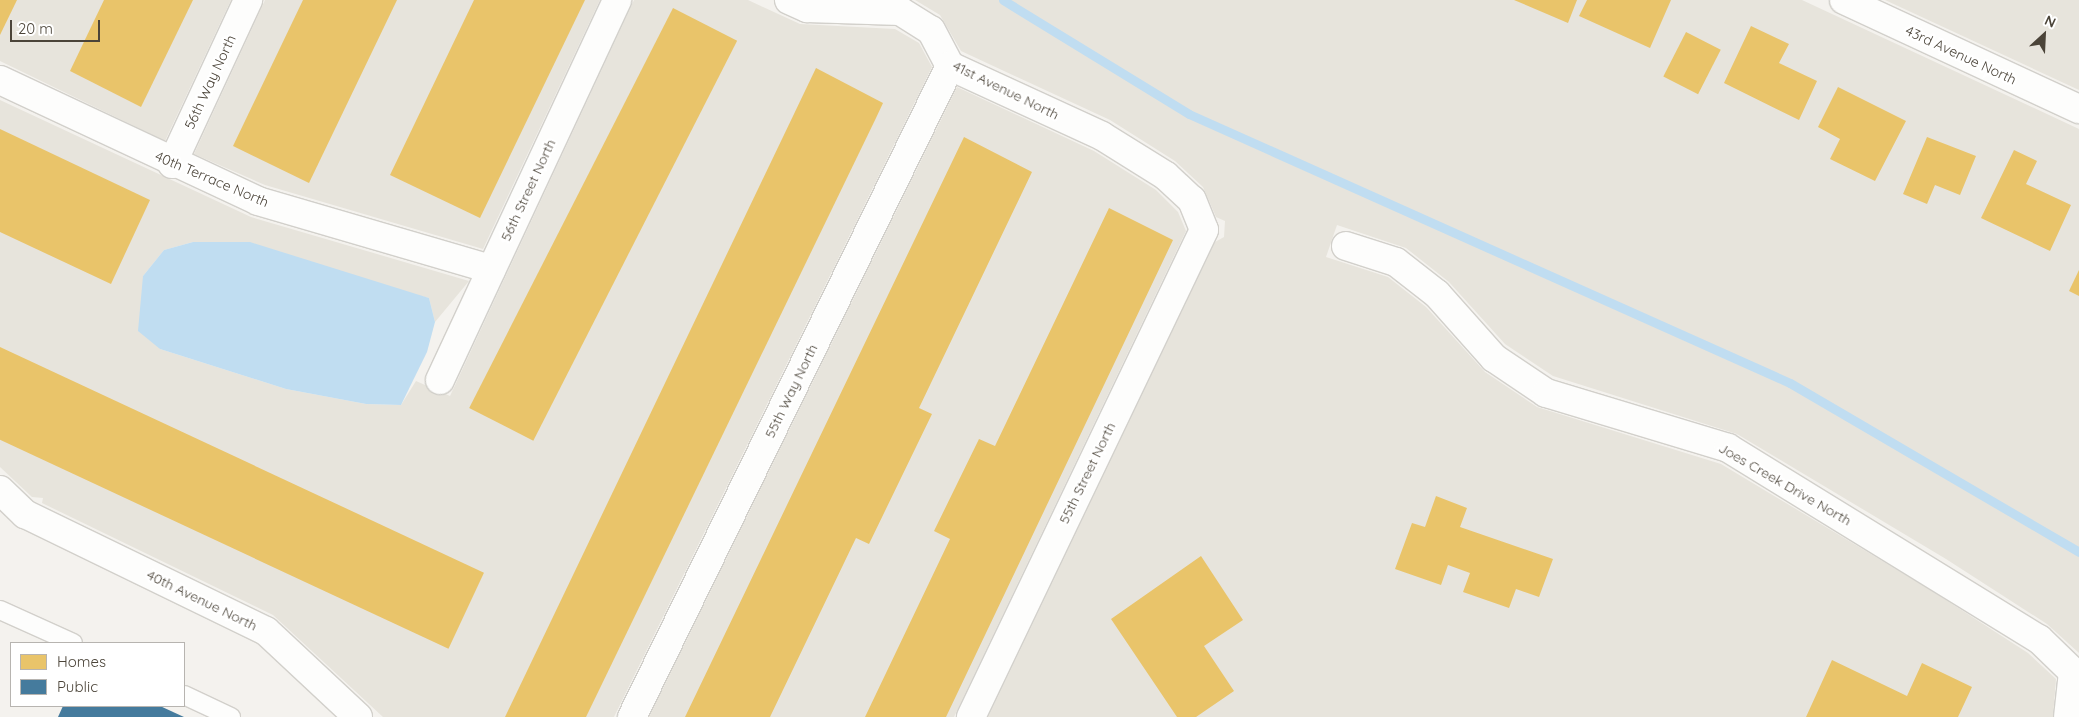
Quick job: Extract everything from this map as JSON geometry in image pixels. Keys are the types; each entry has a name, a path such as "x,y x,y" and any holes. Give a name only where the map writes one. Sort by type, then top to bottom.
{"street":[{"name":"56th Way North","path":"172,164 248,0"},
{"name":"56th Street North","path":"440,380 617,0"},
{"name":"41st Avenue North","path":"789,0 807,8 900,12 931,30 950,66 1102,136 1166,176 1192,200 1204,230"},
{"name":"43rd Avenue North","path":"1844,0 2079,109"},
{"name":"55th Way North","path":"632,717 950,66"},
{"name":"40th Terrace North","path":"0,80 172,164 258,201 491,269"},
{"name":"55th Street North","path":"971,717 1204,230"},
{"name":"Joes Creek Drive North","path":"1346,246 1396,262 1437,294 1494,358 1546,393 1728,448 2039,638 2073,672 2068,717"},
{"name":"40th Avenue North","path":"0,490 12,513 266,631 358,717"}],"lane":[{"path":"0,610 71,642"},
{"path":"185,695 231,717"}],"shaded area":[{"path":"0,0 231,0 165,141 0,61"},
{"path":"265,0 600,0 483,249 265,185 194,154"},
{"path":"634,0 748,0 800,24 895,29 919,43 932,67 614,717 383,717 273,615 42,503 43,498 32,497 0,467 0,100 251,217 469,281 435,322 429,298 193,242 164,250 143,276 160,349 286,389 366,404 401,405 416,381 450,396"},
{"path":"915,0 1802,0 2079,129 2079,653 2047,624 1946,559 1737,434 1553,376 1505,344 1449,282 1406,248 1337,225 1326,257 1388,277 1426,307 1485,372 1537,407 1721,464 1929,589 2028,653 2056,679 2053,717 988,717 1215,242 1224,237 1225,221 1216,217 1203,187 1175,161 1110,120 961,51 940,15"},
{"path":"1885,0 2079,0 2079,90"},
{"path":"957,87 1094,151 1156,190 1178,212 1186,231 954,717 649,717"}],"water":[{"path":"193,242 250,242 429,298 435,322 427,352 401,405 366,404 286,389 160,349 138,331 143,276 164,250"}],"building: Homes":[{"path":"0,0 17,0 0,35"},
{"path":"104,0 193,0 141,107 70,71"},
{"path":"303,0 397,0 309,183 233,146"},
{"path":"474,0 585,0 480,218 390,175"},
{"path":"1514,0 1577,0 1568,23"},
{"path":"1587,0 1671,0 1650,48 1579,16"},
{"path":"673,8 737,41 533,441 469,408"},
{"path":"1751,26 1789,44 1779,63 1817,81 1799,120 1724,83"},
{"path":"1686,32 1721,50 1698,94 1663,77"},
{"path":"816,68 883,103 876,118 586,717 505,717"},
{"path":"1838,87 1906,121 1875,181 1830,159 1840,139 1818,127"},
{"path":"0,129 150,200 111,284 0,232"},
{"path":"964,137 1032,172 919,408 932,414 869,544 856,538 770,717 685,717"},
{"path":"1927,137 1976,156 1960,195 1935,185 1927,204 1903,194"},
{"path":"2014,150 2037,161 2026,184 2071,205 2050,251 1981,218"},
{"path":"1109,208 1173,240 946,717 865,717 950,539 934,531 979,439 995,446"},
{"path":"2079,270 2079,296 2069,291"},
{"path":"0,347 484,573 448,649 0,440"},
{"path":"1436,496 1467,508 1460,527 1553,559 1539,597 1516,589 1509,608 1463,592 1470,573 1448,565 1441,585 1395,569 1412,523 1425,527"},
{"path":"1201,556 1243,620 1204,646 1234,691 1196,717 1177,717 1111,619"},
{"path":"1832,660 1907,696 1922,663 1972,687 1958,717 1806,717"}],"building: Public":[{"path":"63,707 162,707 184,717 58,717"}],"waterway":[{"path":"1003,0 1189,114 1790,383 2079,552"}]}
